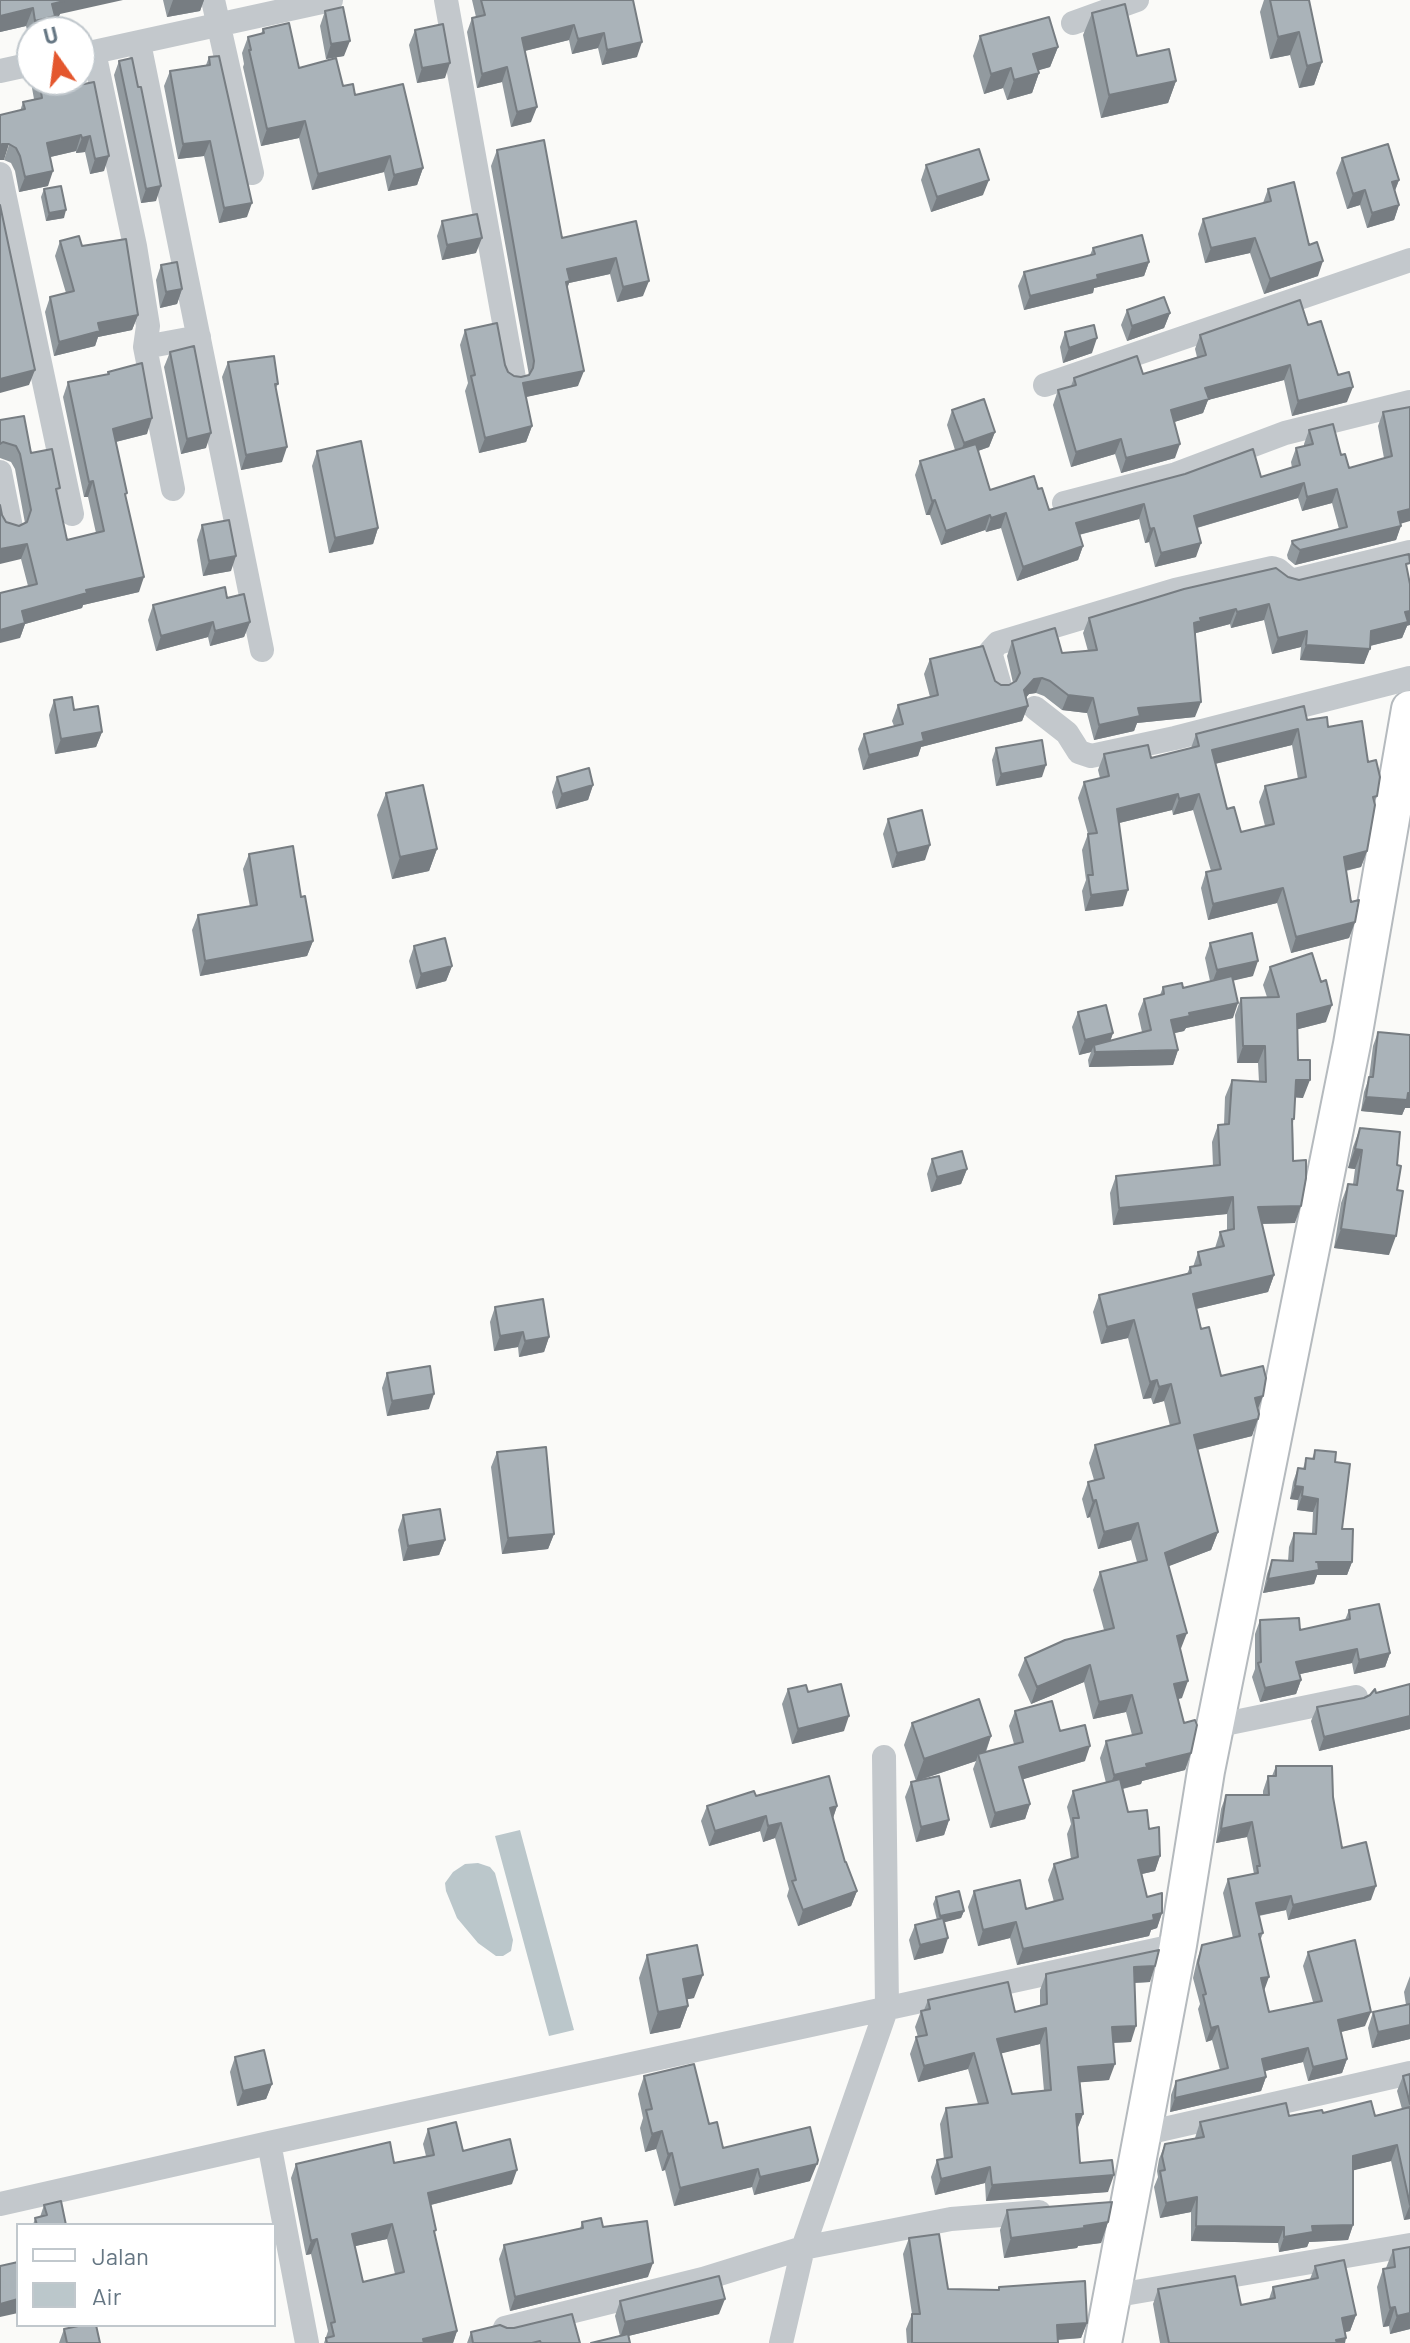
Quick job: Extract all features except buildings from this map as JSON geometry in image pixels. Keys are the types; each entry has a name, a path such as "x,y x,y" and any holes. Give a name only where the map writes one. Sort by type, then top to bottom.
{"main road":[{"path":"1103,2343 1112,2296 1114,2206 1142,2134 1215,1726 1352,1044 1399,831 1410,709"}],"street":[{"path":"213,0 252,173"},
{"path":"96,51 331,0"},
{"path":"446,0 514,378"},
{"path":"1073,23 1137,0"},
{"path":"139,43 262,650"},
{"path":"96,89 135,246 148,326 145,347 173,489"},
{"path":"0,174 72,514"},
{"path":"1045,385 1410,260"},
{"path":"145,347 199,337"},
{"path":"1064,503 1176,474 1285,433 1410,402"},
{"path":"0,472 11,527"},
{"path":"1000,686 990,652 998,643 1175,590 1272,568 1291,581 1410,552"},
{"path":"1035,708 1067,733 1079,752 1091,756 1175,738 1410,678"},
{"path":"1215,1726 1356,1697"},
{"path":"781,2343 803,2248 887,2007 884,1757"},
{"path":"0,2204 1178,1945"},
{"path":"1142,2134 1410,2073"},
{"path":"269,2143 307,2343"},
{"path":"505,2328 703,2279 803,2248 951,2219 1055,2211"},
{"path":"1112,2296 1410,2245"}],"water":[{"path":"520,1830 574,2030 549,2036 495,1836"},
{"path":"478,1863 490,1867 495,1873 513,1940 511,1951 503,1956 496,1956 478,1943 457,1918 446,1891 445,1883 453,1872 465,1864"}]}
